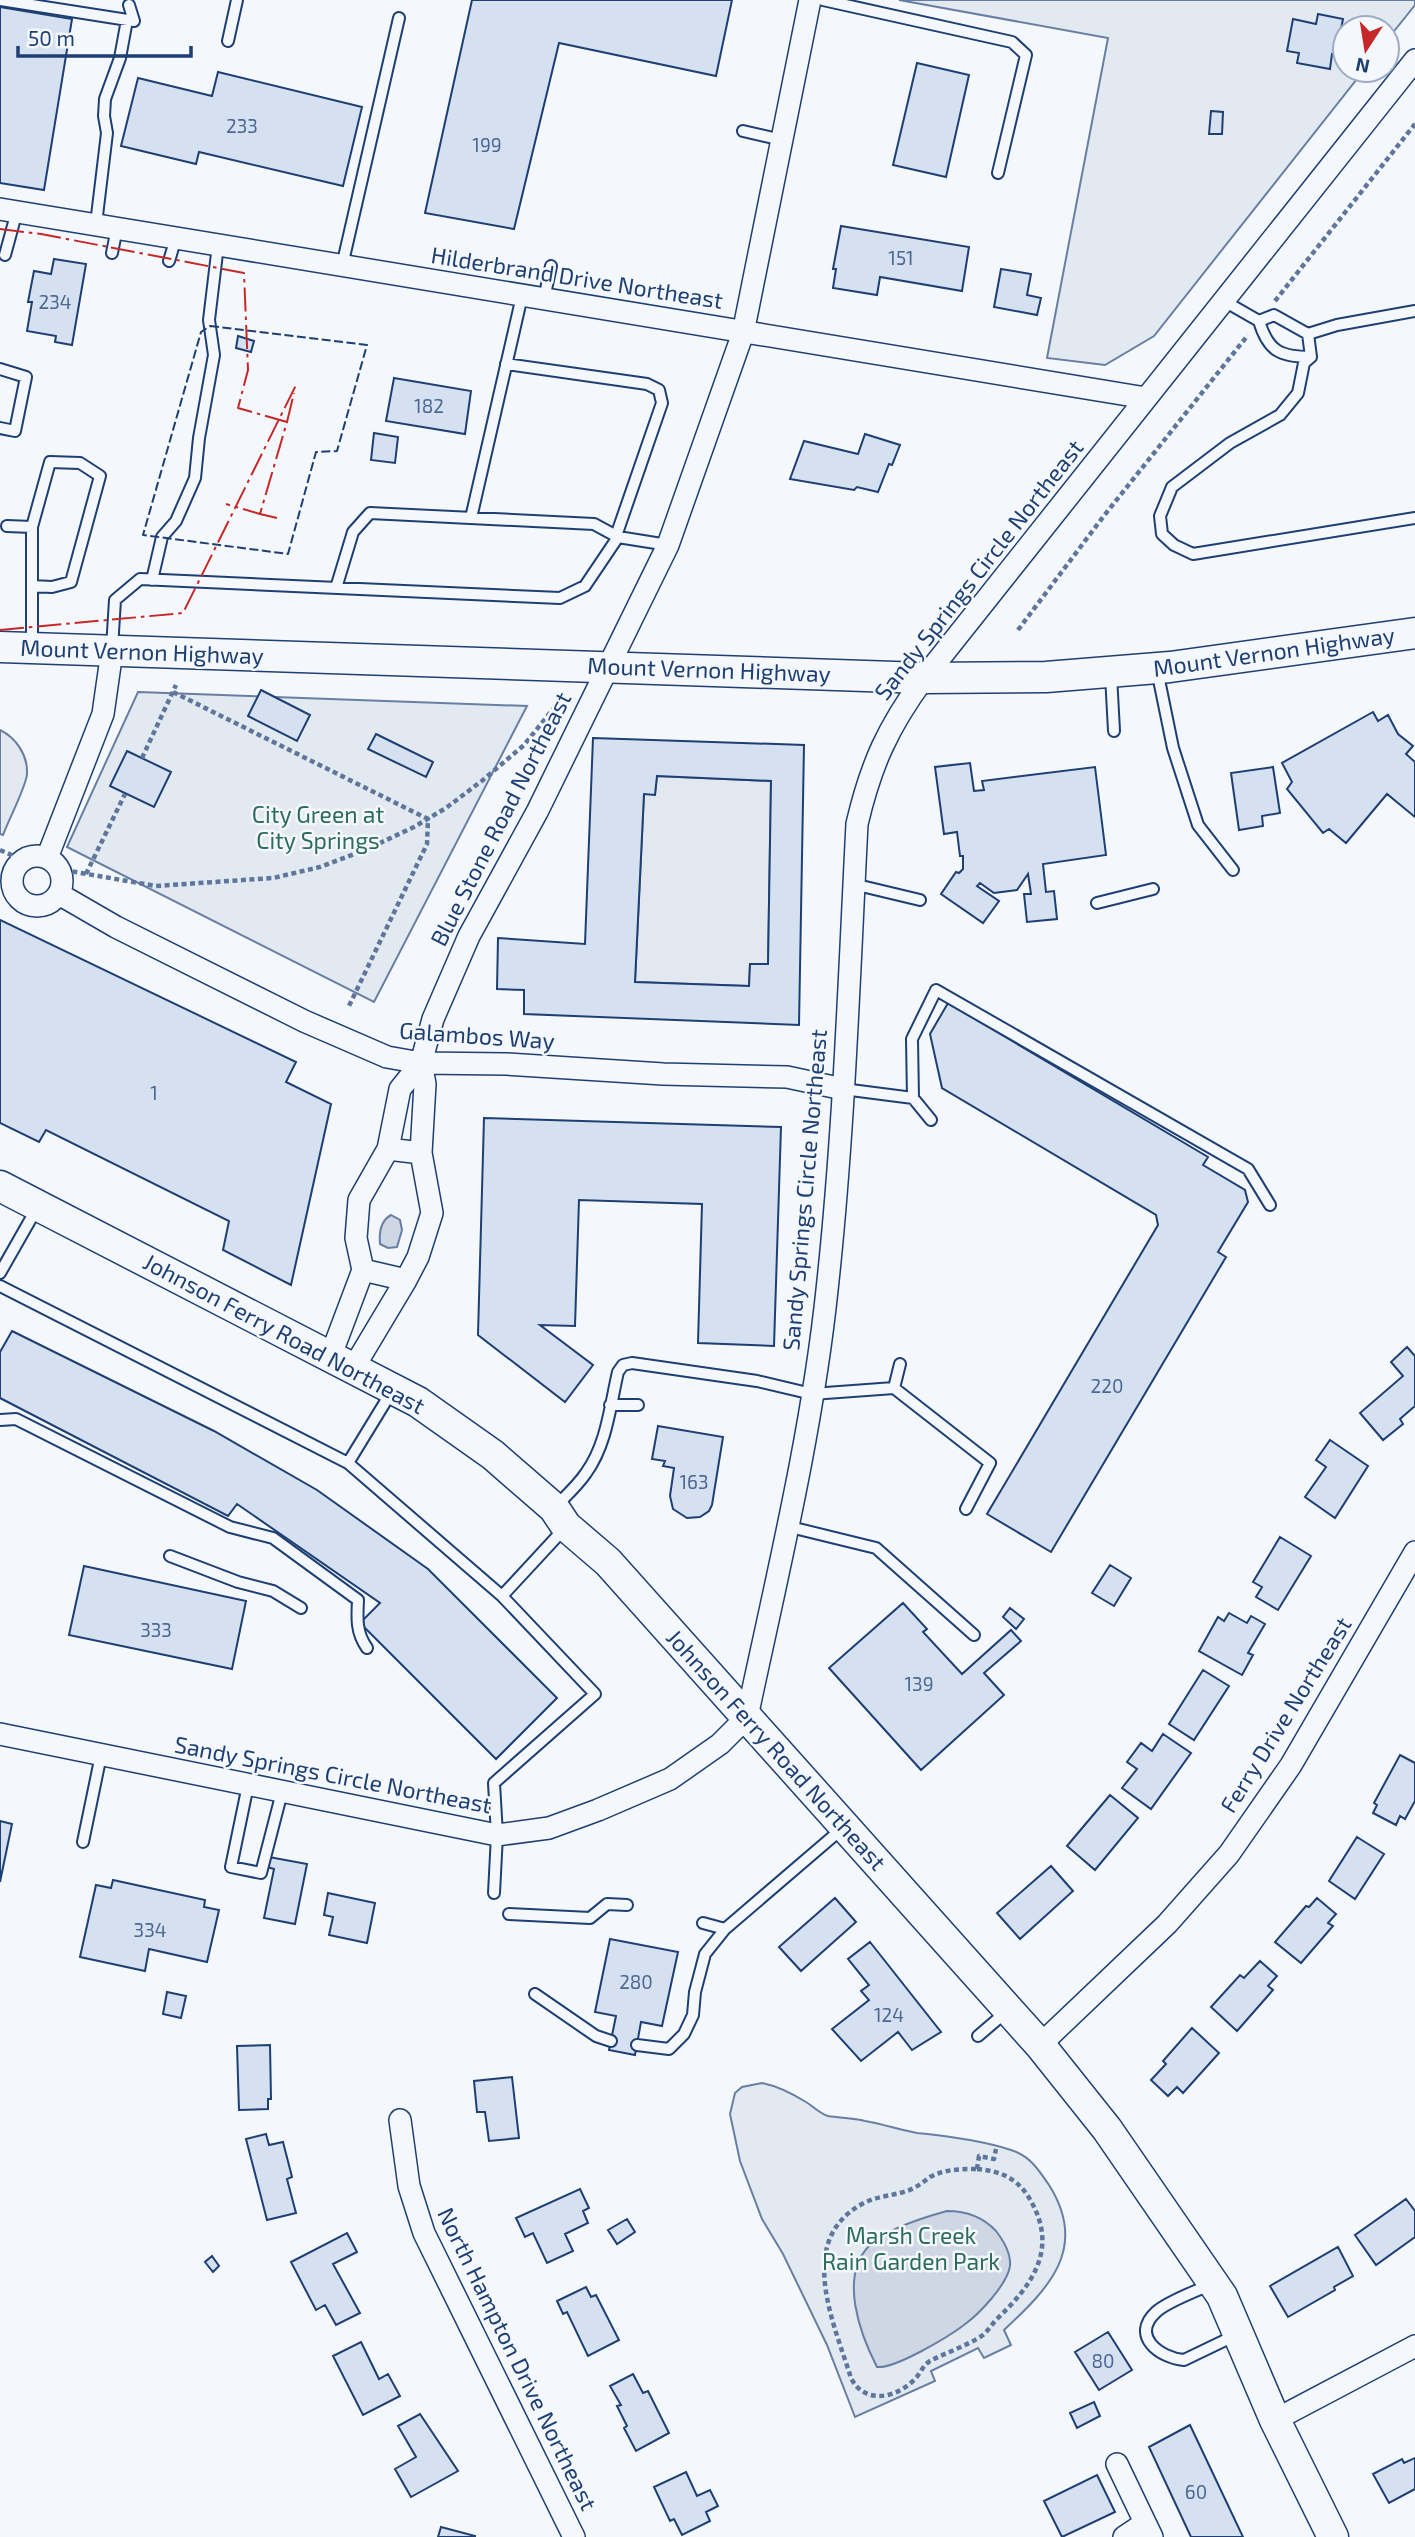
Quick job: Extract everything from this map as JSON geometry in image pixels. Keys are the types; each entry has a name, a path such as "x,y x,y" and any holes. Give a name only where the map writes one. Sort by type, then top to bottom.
{"street":[{"name":"Blue Stone Road Northeast","path":"363,1270 356,1238 359,1200 388,1149 400,1089 421,1063 433,1020 469,936 537,812 668,545 743,332 810,0"},
{"name":"Sandy Springs Circle Northeast","path":"0,1734 497,1835 549,1828 670,1779 720,1744 747,1717 811,1394 827,1292 843,1089 857,824 866,784 881,745 901,709 925,678 1415,60"},
{"name":"Hilderbrand Drive Northeast","path":"8,210 1146,398"},
{"name":"Mount Vernon Highway","path":"0,647 925,678 1046,677 1156,668 1415,633"},
{"path":"53,863 103,714 112,651"},
{"path":"30,857 53,863 62,877 59,894 54,901 38,907 30,906 16,897 11,881 16,866 22,860 30,857"},
{"name":"Galambos Way","path":"59,894 116,927 304,1021 387,1057 421,1063 506,1063 663,1074 787,1077 843,1089"},
{"name":"Blue Stone Road Northeast","path":"343,1361 406,1280 418,1257 432,1213 421,1153 425,1084 421,1063"},
{"path":"388,1149 421,1153"},
{"name":"Johnson Ferry Road Northeast","path":"0,1186 418,1402 493,1455 608,1562 1040,2045 1107,2129 1213,2283 1239,2333 1275,2420 1333,2537"},
{"path":"343,1361 363,1270 406,1280"},
{"name":"Ferry Drive Northeast","path":"1040,2045 1167,1924 1228,1854 1291,1765 1415,1552"},
{"name":"North Hampton Drive Northeast","path":"400,2120 409,2186 424,2233 574,2537"},
{"path":"1275,2420 1415,2346"},
{"path":"1117,2464 1148,2530 1124,2537"}],"lane":[{"path":"0,0 134,21 128,5"},
{"path":"228,41 237,0"},
{"path":"824,0 1012,42 1026,55 998,173"},
{"path":"342,266 399,18"},
{"path":"112,253 106,226 105,99 120,58 127,20"},
{"path":"743,131 782,140"},
{"path":"5,255 8,210"},
{"path":"169,261 176,238"},
{"path":"152,580 162,537 176,521 195,478 199,438 214,355 209,320 218,245"},
{"path":"544,299 551,266"},
{"path":"471,518 522,296"},
{"path":"1224,301 1259,321 1265,340 1288,357 1311,357"},
{"path":"1259,321 1274,315 1308,334 1337,325 1415,311"},
{"path":"1308,334 1311,357"},
{"path":"1311,357 1304,363 1298,393 1280,415 1230,443 1172,487 1160,516 1163,534 1174,545 1193,554 1415,518"},
{"path":"112,651 115,600 140,579 560,598 585,586 617,536 662,403 659,390 647,384 506,364"},
{"path":"0,369 26,377 15,431 0,428"},
{"path":"32,586 52,587 71,582 100,477 80,463 50,462 32,527 32,586 32,648"},
{"path":"336,588 353,532 370,513 594,524 617,536 668,545"},
{"path":"7,526 32,527"},
{"path":"1156,668 1173,748 1198,825 1233,870"},
{"path":"1111,672 1114,731"},
{"path":"853,884 920,900"},
{"path":"1097,903 1153,889"},
{"path":"931,1120 913,1098 912,1039 936,989 1248,1169 1270,1205"},
{"path":"843,1089 913,1098"},
{"path":"0,1273 38,1205"},
{"path":"0,1286 348,1463 502,1596 595,1693 494,1783 497,1835 494,1893"},
{"path":"502,1596 560,1517 597,1456 618,1372 623,1365 632,1363 757,1381 811,1394 894,1388 990,1463 966,1509"},
{"path":"894,1388 900,1364"},
{"path":"348,1463 394,1388"},
{"path":"610,1405 638,1405"},
{"path":"0,1420 16,1419 230,1527 272,1538 358,1600 360,1638 367,1648"},
{"path":"786,1526 876,1548 974,1635"},
{"path":"170,1556 238,1582 273,1591 301,1608"},
{"path":"83,1842 101,1755"},
{"path":"248,1785 231,1867 261,1873 282,1792"},
{"path":"637,2045 669,2049 684,2034 693,2015 695,1992 705,1954 725,1929 845,1826"},
{"path":"509,1914 590,1918 607,1904 627,1905"},
{"path":"703,1923 725,1929"},
{"path":"535,1994 596,2036 611,2040"},
{"path":"978,2036 1009,2010"},
{"path":"1213,2283 1157,2311 1149,2320 1149,2343 1159,2354 1184,2360 1239,2333"}],"path":[{"path":"1018,630 1103,517 1415,124"},
{"path":"142,758 176,685"},
{"path":"173,692 428,819"},
{"path":"0,850 22,860 53,863 86,874 156,886 273,878 320,867 365,850 428,819 483,780 524,745 558,703"},
{"path":"86,874 125,794"},
{"path":"348,1008 427,844 428,819"},
{"path":"977,2169 979,2156 994,2159 996,2149"},
{"path":"977,2169 1002,2172 1012,2178 1027,2195 1042,2227 1044,2244 1041,2260 1016,2301 985,2333 930,2362 908,2386 888,2395 868,2396 856,2389 851,2378 824,2288 825,2254 833,2232 848,2214 863,2203 911,2190 942,2172 977,2169"}],"green space":[{"path":"899,0 1415,0 1415,5 1401,22 1401,14 1331,14 1331,84 1353,84 1154,336 1105,365 1047,358 1108,38"},
{"name":"City Green at City Springs","path":"138,692 527,706 374,1002 67,847"},
{"path":"0,730 20,748 27,767 26,780 3,835 0,834"},
{"name":"Marsh Creek Rain Garden Park","path":"762,2083 790,2093 828,2116 988,2144 1018,2153 1033,2164 1049,2185 1060,2208 1065,2228 1064,2247 1049,2282 1004,2330 1011,2345 984,2358 978,2348 931,2371 935,2381 855,2417 827,2345 783,2254 762,2219 740,2161 730,2114 735,2093 742,2087"}],"shaded area":[{"path":"657,776 771,781 768,964 750,964 749,986 635,982 644,794 655,794"},
{"path":"391,1215 400,1220 402,1230 397,1247 388,1248 380,1244 380,1236 382,1224"},
{"path":"947,2211 974,2216 996,2231 1009,2257 1008,2274 992,2298 964,2325 908,2358 877,2367 864,2339 855,2306 855,2273 860,2259 869,2246 885,2234"}],"building":[{"path":"472,0 732,0 716,76 559,43 514,229 425,213"},
{"path":"0,7 72,19 44,190 0,183"},
{"path":"1318,14 1331,17 1330,69 1297,63 1299,53 1287,51 1293,19 1316,24"},
{"path":"917,63 969,75 946,177 893,165"},
{"path":"218,72 362,107 343,186 199,152 196,164 121,146 138,78 212,96"},
{"path":"1211,111 1223,112 1222,134 1209,134"},
{"path":"841,226 969,247 962,291 880,277 877,295 833,288 836,269 833,269"},
{"path":"54,259 86,264 72,345 55,342 56,336 27,331 32,302 28,302 34,271 51,274"},
{"path":"1001,269 1031,274 1027,295 1041,298 1037,315 994,307"},
{"path":"238,336 254,341 251,352 236,348"},
{"path":"394,378 471,391 465,434 386,421"},
{"path":"374,433 398,437 395,463 371,460"},
{"path":"865,434 900,445 878,492 790,479 804,441 858,454"},
{"path":"261,690 310,715 297,741 248,716"},
{"path":"1373,712 1378,721 1388,715 1398,734 1413,746 1406,754 1415,762 1415,817 1387,794 1346,843 1329,829 1323,833 1287,789 1292,782 1282,763"},
{"path":"376,734 433,762 426,777 368,749"},
{"path":"593,738 804,745 799,1025 524,1014 524,990 497,989 498,938 585,944","holes":["657,776 771,781 768,964 750,964 749,986 635,982 644,794 655,795"]},
{"path":"127,751 171,772 154,807 110,786"},
{"path":"970,763 974,791 984,790 982,781 1095,767 1106,855 1043,864 1046,892 1054,891 1057,919 1027,922 1024,894 1031,894 1028,874 1017,890 994,893 980,883 977,886 999,901 983,923 941,894 956,872 959,873 963,869 963,856 960,856 957,832 944,834 935,767"},
{"path":"1273,767 1280,813 1262,816 1263,826 1239,830 1231,773"},
{"path":"0,920 296,1062 286,1082 331,1104 291,1285 223,1250 229,1221 46,1130 39,1142 0,1123"},
{"path":"948,1003 1208,1157 1203,1165 1245,1190 1248,1202 1218,1252 1226,1257 1051,1552 987,1514 1158,1225 1156,1215 942,1088 930,1034"},
{"path":"484,1118 781,1127 774,1346 698,1343 702,1204 579,1200 575,1326 540,1325 593,1365 565,1402 478,1335"},
{"path":"12,1331 214,1431 317,1490 428,1569 557,1698 496,1759 360,1623 380,1603 237,1504 228,1516 0,1398 0,1352"},
{"path":"1407,1347 1415,1356 1415,1406 1400,1419 1403,1424 1383,1440 1360,1413 1403,1376 1391,1362"},
{"path":"658,1426 723,1437 712,1505 709,1511 700,1517 687,1518 673,1509 670,1496 674,1468 663,1466 665,1461 652,1459"},
{"path":"1330,1440 1368,1466 1335,1518 1305,1497 1326,1467 1316,1460"},
{"path":"1280,1537 1311,1556 1278,1610 1256,1597 1262,1587 1253,1582"},
{"path":"1110,1565 1131,1578 1114,1606 1092,1593"},
{"path":"84,1566 246,1601 232,1669 69,1635"},
{"path":"903,1603 927,1629 923,1632 962,1674 1011,1630 1021,1641 984,1673 1004,1695 921,1770 829,1668"},
{"path":"1010,1608 1024,1619 1016,1629 1003,1617"},
{"path":"1229,1613 1247,1623 1251,1616 1265,1624 1248,1653 1253,1655 1242,1675 1199,1651 1218,1617 1224,1621"},
{"path":"1203,1670 1229,1686 1194,1740 1169,1724"},
{"path":"1163,1734 1191,1753 1151,1809 1122,1788 1137,1769 1127,1762 1141,1743 1152,1751"},
{"path":"1400,1755 1415,1763 1415,1801 1405,1819 1400,1816 1396,1825 1373,1813 1377,1805 1374,1803"},
{"path":"1110,1795 1138,1818 1095,1870 1067,1846"},
{"path":"0,1821 12,1824 0,1882"},
{"path":"1357,1837 1384,1854 1355,1899 1329,1881"},
{"path":"269,1857 307,1864 295,1924 264,1918 274,1869 267,1867"},
{"path":"1051,1866 1073,1891 1020,1939 997,1913"},
{"path":"113,1880 205,1900 204,1907 219,1910 207,1962 149,1949 145,1971 80,1957 96,1885 111,1888"},
{"path":"328,1893 375,1903 367,1943 329,1935 333,1917 324,1915"},
{"path":"835,1898 856,1922 801,1971 779,1947"},
{"path":"1317,1898 1336,1914 1328,1923 1333,1926 1301,1963 1275,1942 1306,1906 1309,1907"},
{"path":"610,1939 678,1952 662,2026 641,2022 635,2055 609,2050 616,2016 595,2012"},
{"path":"870,1942 941,2032 912,2050 898,2032 861,2061 832,2029 869,2000 861,1991 869,1985 848,1959"},
{"path":"1260,1961 1277,1976 1268,1986 1273,1990 1237,2031 1211,2007 1240,1975 1244,1978"},
{"path":"167,1992 186,1996 181,2018 163,2014"},
{"path":"1192,2028 1219,2053 1183,2093 1177,2087 1168,2096 1151,2080 1166,2064 1163,2061"},
{"path":"270,2045 271,2099 268,2099 268,2109 239,2110 237,2046"},
{"path":"512,2077 519,2138 489,2141 485,2112 477,2112 474,2081"},
{"path":"266,2134 269,2145 283,2142 292,2177 287,2179 296,2213 267,2220 246,2139"},
{"path":"580,2189 589,2208 583,2211 588,2223 565,2234 573,2251 547,2263 533,2233 525,2237 516,2218"},
{"path":"1406,2199 1415,2211 1415,2237 1376,2265 1355,2235"},
{"path":"627,2219 635,2232 617,2244 608,2230"},
{"path":"347,2233 357,2252 333,2264 360,2313 336,2325 325,2305 316,2310 291,2262"},
{"path":"1338,2247 1353,2276 1334,2287 1335,2290 1288,2317 1270,2286"},
{"path":"212,2256 219,2266 213,2272 205,2262"},
{"path":"586,2287 591,2297 596,2295 619,2340 588,2356 567,2312 563,2314 557,2301"},
{"path":"1108,2332 1132,2370 1099,2390 1075,2352"},
{"path":"361,2342 379,2379 388,2374 400,2396 363,2415 333,2356"},
{"path":"633,2374 643,2393 648,2391 669,2433 636,2451 624,2428 627,2426 617,2406 621,2405 610,2386"},
{"path":"1094,2402 1100,2416 1077,2428 1070,2413"},
{"path":"420,2414 458,2471 411,2497 395,2469 416,2457 398,2426"},
{"path":"1190,2425 1243,2537 1191,2537 1149,2447"},
{"path":"1415,2458 1415,2489 1389,2503 1373,2474 1402,2459 1404,2463"},
{"path":"686,2472 697,2496 710,2490 718,2506 706,2512 710,2521 682,2535 674,2519 670,2521 654,2487"},
{"path":"1097,2475 1115,2512 1062,2537 1044,2501"},
{"path":"441,2527 475,2536 475,2537 438,2537"}],"fence":[{"path":"210,326 367,345 337,451 316,452 288,554 143,535 201,332 210,326"}],"power":[{"path":"0,229 41,234 244,273 248,370 238,408 287,422 260,514 226,504"},
{"path":"0,630 183,613 297,383"},
{"path":"287,422 294,393"},
{"path":"260,514 277,518"}]}
